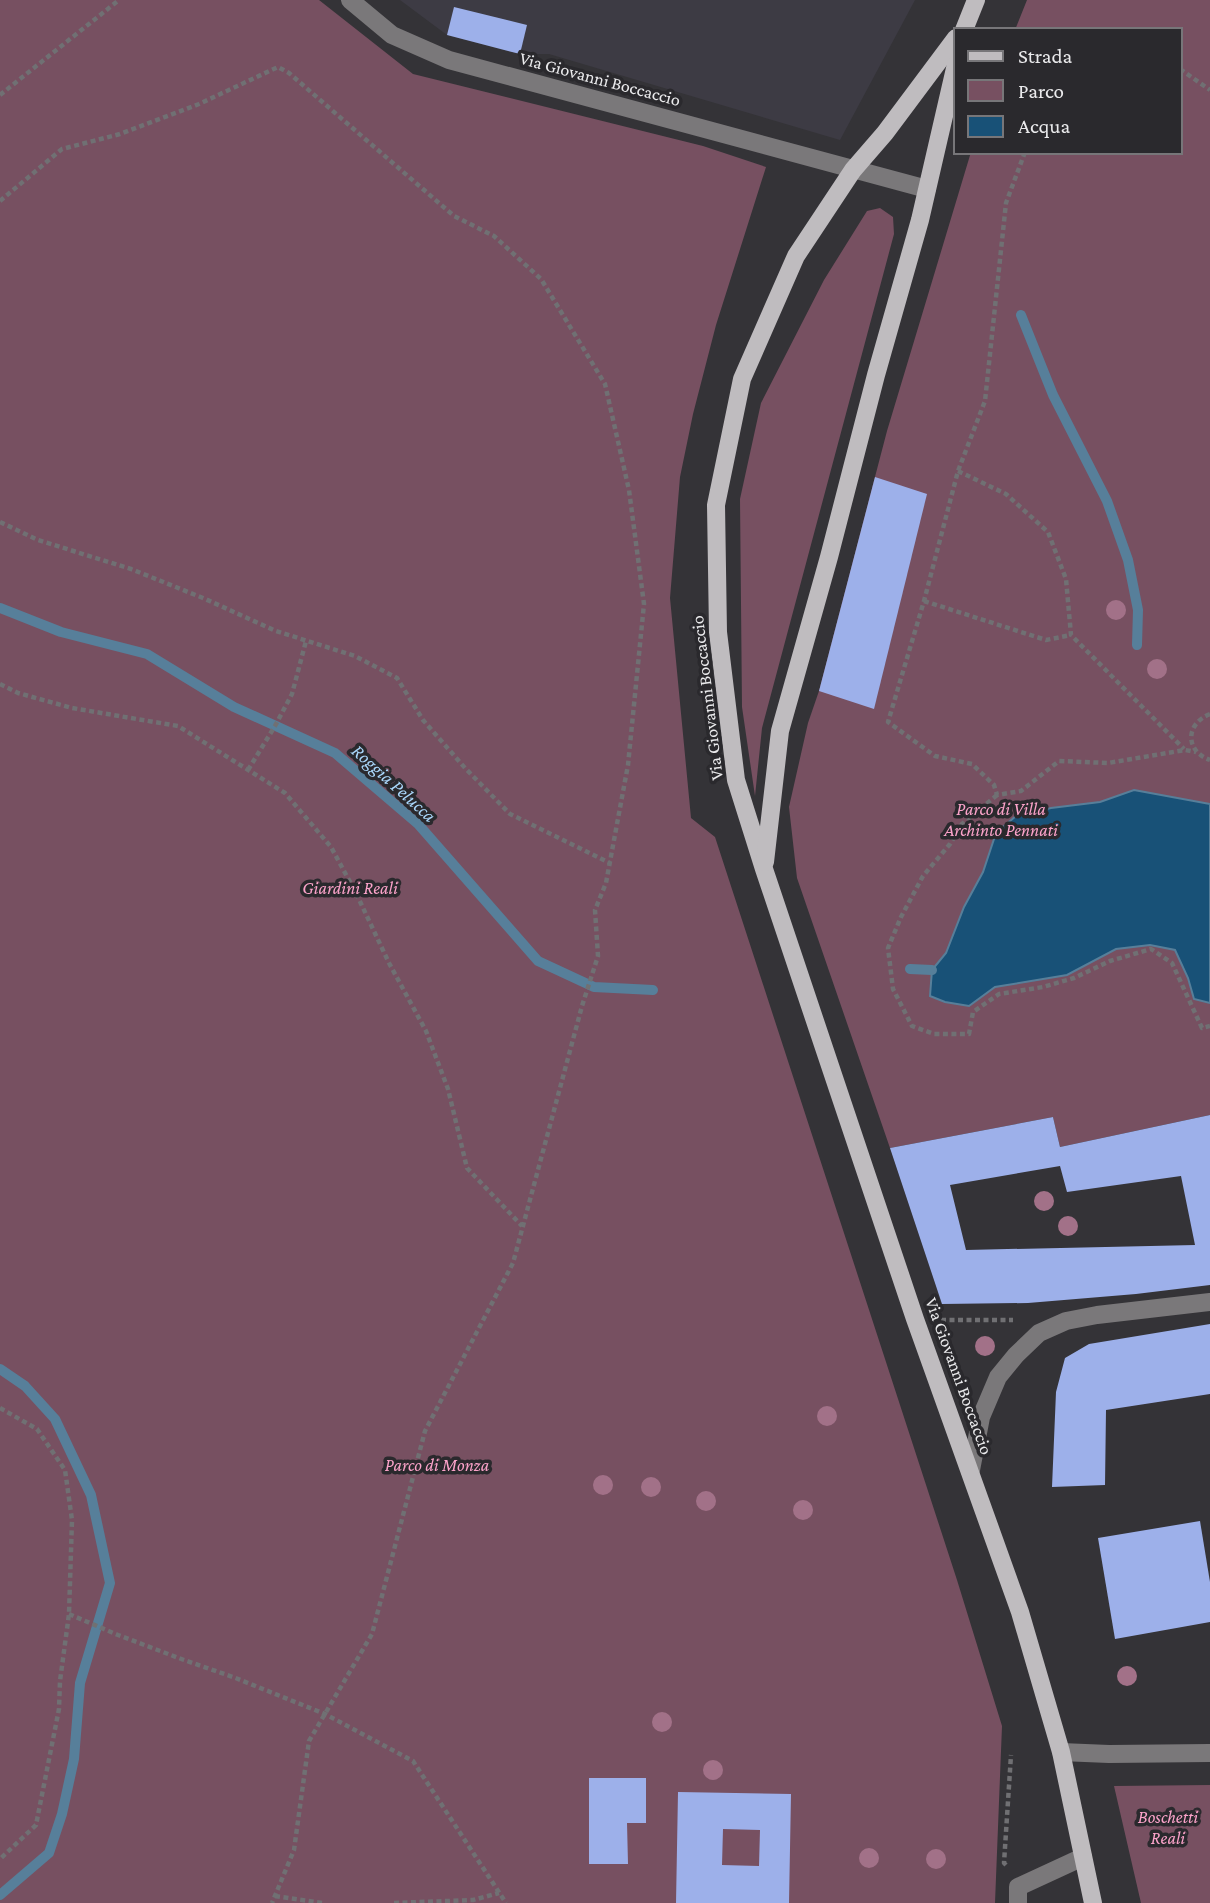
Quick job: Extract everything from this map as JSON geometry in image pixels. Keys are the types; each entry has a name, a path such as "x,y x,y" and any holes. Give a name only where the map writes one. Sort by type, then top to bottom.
{"main road":[{"name":"Via Giovanni Boccaccio","path":"963,28 976,0"},
{"name":"Via Giovanni Boccaccio","path":"954,42 885,133 853,170 796,256 742,379 716,505 718,632 736,780 915,1319 1020,1612 1061,1752 1093,1903"},
{"name":"Via Giovanni Boccaccio","path":"764,869 780,731 920,220 954,73"}],"street":[{"name":"Via Giovanni Boccaccio","path":"351,0 392,35 449,60 927,189"},
{"path":"971,1470 981,1416 998,1377 1039,1333 1066,1321 1097,1315 1210,1302"},
{"path":"1061,1752 1210,1753"},
{"path":"1018,1895 1083,1857"}],"path":[{"path":"0,94 119,0"},
{"path":"0,201 62,149 120,134 199,104 278,67 299,81 454,216 494,236 541,279 606,384 629,490 644,604 628,765 606,883 594,910 597,957 513,1263 425,1431 372,1634 309,1741 294,1850 272,1903"},
{"path":"1182,70 1210,90"},
{"path":"997,795 994,785 972,764 936,756 888,722 958,471 985,401 1006,203 1024,154"},
{"path":"958,471 1006,494 1048,532 1066,579 1071,635 1185,750"},
{"path":"0,522 38,541 131,569 276,631 355,656 397,678 423,720 510,814 610,863"},
{"path":"923,601 1046,640 1071,635"},
{"path":"247,769 292,694 306,640"},
{"path":"0,684 18,693 72,708 178,726 285,793 331,847 426,1031 448,1089 467,1168 523,1227"},
{"path":"1210,714 1196,723 1191,737 1196,751 1210,761"},
{"path":"1196,751 1185,750 1108,763 1059,761 1021,791 997,795 961,824 950,844 923,876 888,948 894,989 912,1027 934,1034 969,1034 973,1013 999,994 1043,987 1074,978 1110,961 1151,949 1172,963 1202,1028 1210,1026"},
{"path":"915,1319 1066,1321"},
{"path":"0,1408 37,1429 65,1470 72,1520 69,1614 59,1709 36,1825 0,1859"},
{"path":"69,1614 325,1714 413,1761 506,1903"},
{"path":"1011,1755 1004,1863 1018,1895"},
{"path":"394,1903 473,1900 499,1893"},
{"path":"275,1896 323,1903"}],"shaded area":[{"path":"400,0 915,0 840,140 549,54 520,54 447,35"}],"green space":[{"name":"Giardini Reali","path":"0,0 319,0 413,74 703,146 766,167 716,325 680,477 670,598 691,818 715,837 1002,1726 995,1903 0,1903"},
{"name":"Parco di Villa Archinto Pennati","path":"1027,0 1210,0 1210,1115 1060,1147 1053,1117 890,1148 797,878 789,807 808,723 819,691 887,431 970,154 1182,154 1182,28 1016,28"},
{"path":"880,208 893,217 894,234 762,728 755,796 742,707 740,499 761,403 824,280 867,211"},
{"name":"Boschetti Reali","path":"1210,1785 1210,1903 1141,1903 1114,1786"}],"water":[{"path":"1134,790 1210,804 1210,1003 1194,999 1175,950 1150,945 1116,949 1067,975 995,987 969,1006 930,996 932,970 946,953 964,907 983,872 996,833 1016,816 1051,808 1100,802"}],"building":[{"path":"454,7 527,25 520,54 447,35"},
{"path":"875,477 927,494 874,709 819,691"},
{"path":"1210,1115 1210,1285 1028,1303 942,1304 890,1148 1053,1117 1060,1147","holes":["1060,1166 1067,1192 1181,1176 1195,1245 966,1250 950,1185"]},
{"path":"1210,1324 1210,1394 1106,1410 1105,1485 1052,1487 1056,1392 1065,1358 1089,1344"},
{"path":"1200,1521 1210,1582 1210,1622 1115,1639 1098,1538"},
{"path":"589,1778 646,1778 646,1823 627,1823 628,1864 589,1864"},
{"path":"678,1792 791,1794 789,1903 676,1903","holes":["723,1829 760,1830 759,1866 722,1865"]}],"waterway":[{"path":"1021,315 1053,395 1107,501 1128,560 1138,610 1137,645"},
{"name":"Roggia Pelucca","path":"0,608 61,632 147,654 234,707 335,753 418,824 538,961 594,987 653,990"},
{"name":"Roggia Pelucca","path":"910,969 932,970"},
{"path":"0,1369 25,1386 55,1419 91,1495 110,1583 80,1683 74,1759 62,1814 49,1853 0,1895"}],"park label":[{"name":"Parco di Monza","path":"437,1465"}]}
